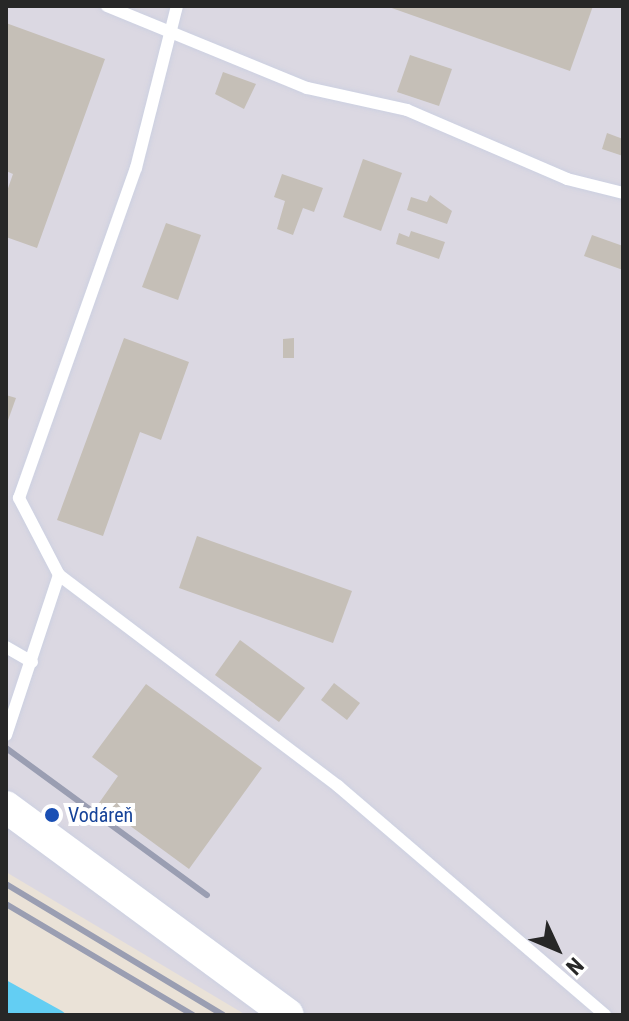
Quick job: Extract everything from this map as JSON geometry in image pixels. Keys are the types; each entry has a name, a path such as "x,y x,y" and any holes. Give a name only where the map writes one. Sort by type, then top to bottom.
{"street":[{"path":"6,807 288,1015"}],"lane":[{"path":"107,6 169,28 307,88 407,110 567,179 623,193"},
{"path":"177,6 136,168 19,498 59,575 338,786 605,1015"},
{"path":"6,735 59,575"},
{"path":"6,647 32,662"}],"shaded area":[{"path":"6,6 623,6 623,1015 246,1015 6,872"}],"water":[{"path":"6,980 62,1011 67,1015 6,1015"}],"building":[{"path":"386,6 593,6 570,71"},
{"path":"6,23 105,59 37,248 6,237 6,194 13,174 6,171"},
{"path":"410,55 452,69 439,106 397,92"},
{"path":"223,72 256,84 244,109 215,94"},
{"path":"607,133 623,139 623,156 602,149"},
{"path":"363,159 402,173 381,231 343,217"},
{"path":"282,174 323,188 314,212 303,208 293,235 277,229 285,201 274,197"},
{"path":"430,195 452,211 447,224 407,210 411,197 427,202"},
{"path":"166,223 201,235 178,300 142,287"},
{"path":"411,231 445,242 439,259 396,244 399,233 409,237"},
{"path":"592,235 623,246 623,270 584,256"},
{"path":"124,338 189,362 161,440 140,432 103,536 57,520"},
{"path":"294,338 294,358 283,358 283,339"},
{"path":"6,395 16,398 6,426"},
{"path":"197,536 352,591 333,643 179,588"},
{"path":"240,640 305,688 279,722 215,675"},
{"path":"334,683 360,703 347,720 321,700"},
{"path":"146,684 262,768 189,869 99,803 118,776 92,757"}],"railway":[{"path":"6,748 207,895"},
{"path":"6,884 223,1015"},
{"path":"6,904 193,1015"}],"place":[{"name":"Vodáreň","path":"52,815"}]}
